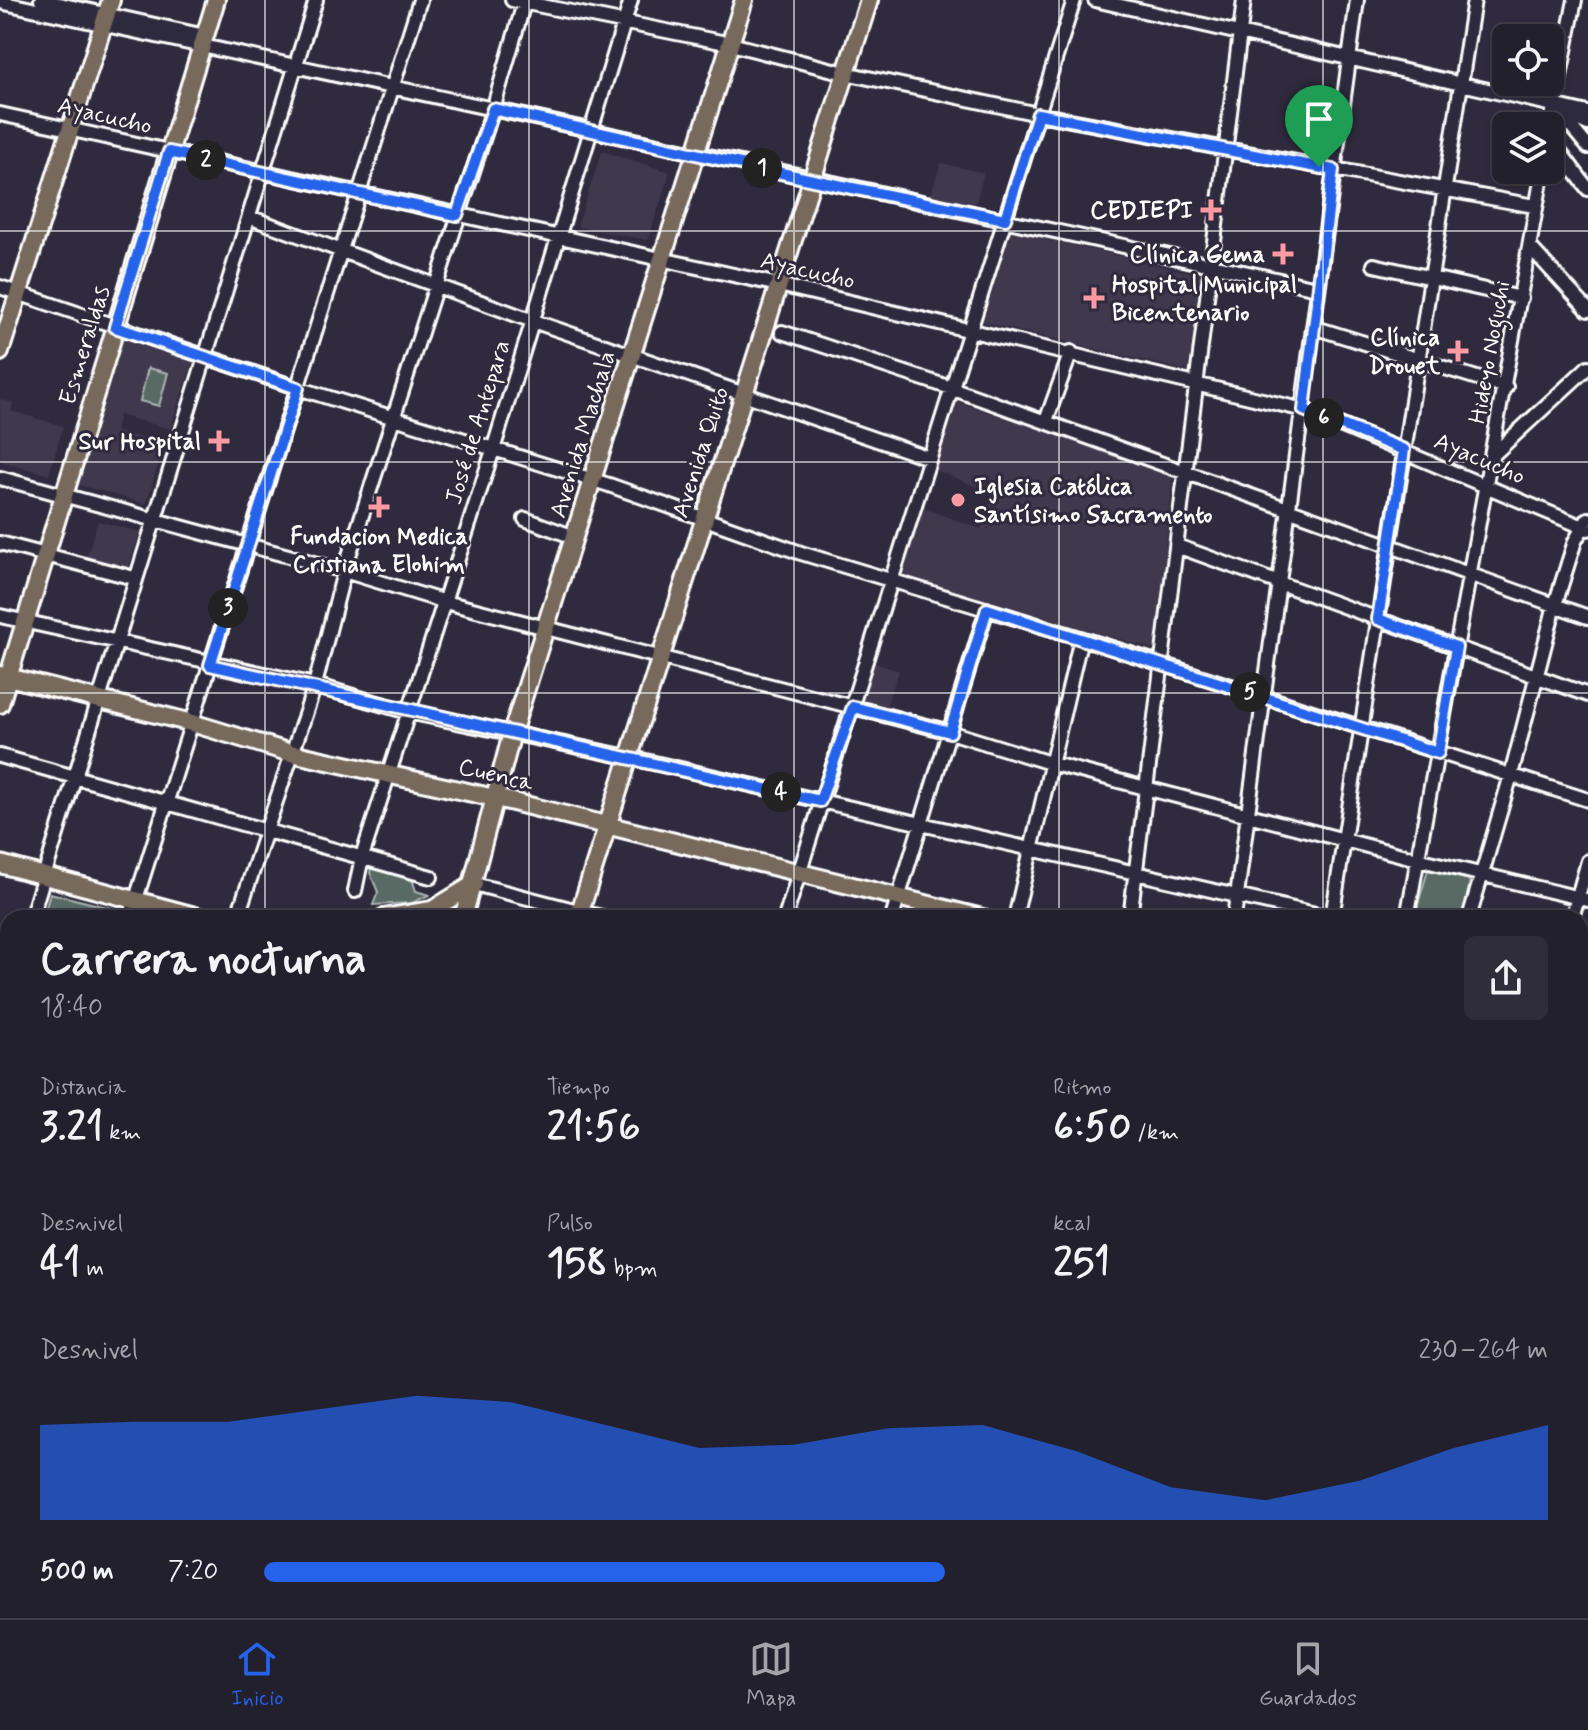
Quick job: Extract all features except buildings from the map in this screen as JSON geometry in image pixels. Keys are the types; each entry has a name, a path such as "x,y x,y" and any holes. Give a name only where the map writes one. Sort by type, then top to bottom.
{"main road":[{"name":"Esmeraldas","path":"0,704 3,677 200,40 209,0"},
{"name":"Esmeraldas","path":"200,40 216,0"},
{"name":"Avenida Machala","path":"466,910 512,733 744,0"},
{"name":"Avenida Quito","path":"581,910 869,0"},
{"path":"0,330 10,290 104,11"},
{"path":"0,352 10,290"},
{"name":"Cuenca","path":"3,677 192,723 291,753 497,798 948,910"},
{"path":"0,864 172,910"},
{"path":"432,910 474,884"}],"street":[{"path":"41,0 104,11 297,65 1317,288"},
{"path":"33,910 134,578 316,0"},
{"path":"132,910 420,0"},
{"name":"José de Antepara","path":"355,891 362,857 493,450 631,0"},
{"path":"787,910 1074,0"},
{"path":"1095,0 1588,113"},
{"path":"1131,910 1145,787 1164,665 1244,0"},
{"path":"1235,910 1357,0"},
{"path":"1333,910 1474,0"},
{"path":"1552,112 1575,0"},
{"path":"240,910 315,685 344,571 493,109 520,1 731,44 845,73 1038,114 1534,206"},
{"path":"0,2 104,11"},
{"path":"1553,105 1574,120 1588,124"},
{"path":"1553,105 1588,147"},
{"path":"1553,105 1558,149 1588,189"},
{"name":"Ayacucho","path":"0,114 779,285 1196,382 1304,410 1586,525"},
{"name":"Hideyo Noguchi","path":"1408,910 1468,574 1494,454 1540,184"},
{"path":"249,217 533,321 929,458"},
{"path":"1530,247 1588,310"},
{"path":"1374,265 1521,298"},
{"path":"10,290 298,388 592,480 801,553 1081,638 1588,800"},
{"path":"1313,327 1506,387"},
{"path":"782,332 1046,421 1588,617"},
{"path":"1046,421 1071,352"},
{"path":"1494,454 1588,367"},
{"path":"0,478 344,571 445,602 950,732 1050,763 1481,875 1583,898 1588,861"},
{"path":"525,519 574,537"},
{"path":"1471,910 1511,775 1555,605 1586,525"},
{"path":"0,543 134,578"},
{"path":"1177,546 1588,695"},
{"path":"894,910 987,609"},
{"path":"0,616 210,665 315,685 408,712 628,757 1297,910"},
{"path":"1017,910 1081,638"},
{"path":"0,756 431,877"},
{"path":"474,884 562,910"}],"shaded area":[{"path":"602,151 670,172 648,240 577,227"},
{"path":"941,163 984,173 975,206 930,196"},
{"name":"Hospital Municipal Bicentenario","path":"1011,231 1201,275 1188,371 983,322"},
{"path":"118,334 193,361 170,429 119,415 115,431 165,444 146,504 79,485"},
{"path":"0,399 13,403 11,411 63,426 49,475 0,461"},
{"path":"958,402 1173,475 1156,650 902,575 923,508 981,529 993,493 935,470"},
{"path":"98,521 140,532 127,573 85,561"},
{"path":"872,662 899,671 884,712 858,704"}],"green space":[{"path":"148,368 168,373 159,406 140,401"},
{"path":"372,864 411,876 416,891 429,895 412,903 373,905 378,892 370,873"},
{"path":"1428,870 1470,880 1464,910 1416,910"},
{"path":"50,893 115,909 115,910 45,910"}],"place":[{"name":"CEDIEPI","path":"1211,210"},
{"name":"Clínica Gema","path":"1283,254"},
{"name":"Hospital Municipal Bicentenario","path":"1094,298"},
{"name":"Clínica Drouet","path":"1458,351"},
{"name":"Sur Hospital","path":"219,441"},
{"name":"Iglesia Católica Santísimo Sacramento","path":"958,500"},
{"name":"Fundacion Medica Cristiana Elohim","path":"379,507"}],"route":[{"path":"493,109 1005,219 1038,114 1319,167 1333,170 1304,410 1404,450 1378,619 1456,647 1438,753 987,609 950,732 853,707 820,801 628,757 408,712 315,685 210,665 298,388 115,327 169,152 457,215 493,109"}]}
